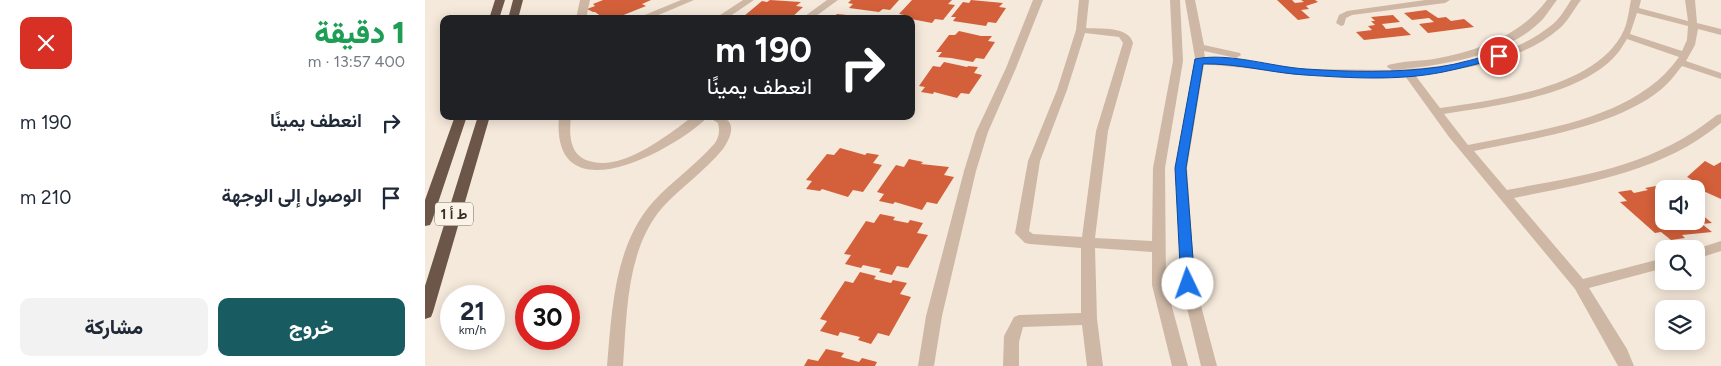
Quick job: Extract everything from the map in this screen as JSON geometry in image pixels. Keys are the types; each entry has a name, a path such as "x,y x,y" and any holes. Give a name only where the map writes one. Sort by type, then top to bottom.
{"highway":[{"path":"495,15 500,0"},
{"path":"514,15 518,0"},
{"name":"ط أ 1","path":"425,221 460,120"},
{"name":"ط أ 1","path":"425,312 483,120"}],"street":[{"path":"582,15 585,0"},
{"path":"650,15 689,0"},
{"path":"725,15 749,0"},
{"path":"812,15 833,0"},
{"path":"926,366 934,316 982,132 1011,68 1038,0"},
{"path":"1084,0 1081,30 1062,90 1034,161 1022,233 1030,239 1160,247"},
{"path":"1175,0 1178,61 1159,168 1159,285 1180,366"},
{"path":"1190,0 1199,47 1199,61 1181,168 1188,284 1209,366"},
{"path":"1341,23 1342,18 1351,13 1409,2 1445,0"},
{"path":"1199,47 1298,66 1348,69 1395,67 1467,55 1511,39 1545,13 1552,0"},
{"path":"1199,61 1221,61 1295,71 1337,74 1408,73 1442,69 1485,60 1537,41 1570,12 1576,0"},
{"path":"1467,149 1606,115 1643,97 1657,87 1682,59 1690,46 1692,25 1691,0"},
{"path":"1437,112 1502,102 1545,91 1573,80 1615,52 1626,36 1634,18 1635,5 1692,25 1721,32"},
{"path":"1081,30 1122,34 1127,38 1128,43 1102,131 1088,243 1089,319 1095,366"},
{"path":"1626,36 1721,76"},
{"path":"1408,73 1467,149 1580,285 1621,354 1626,366"},
{"path":"1505,195 1609,173 1667,153 1691,141 1721,117"},
{"path":"565,120 565,148 573,158 593,166 613,165 638,157 697,120"},
{"path":"615,366 620,303 635,243 645,221 715,151 723,140 726,129 721,120"},
{"path":"1705,251 1721,246"},
{"path":"1580,285 1655,265"},
{"path":"1011,366 1012,337 1014,328 1019,321 1089,319"}],"building":[{"path":"603,0 651,0 642,4 646,6 624,15 599,15 587,9 595,6 593,4"},
{"path":"770,0 801,2 796,6 803,7 794,15 745,15 762,1 767,2"},
{"path":"851,0 899,0 890,10 883,9 879,12 849,8 853,4 848,3"},
{"path":"912,0 952,0 948,4 955,5 943,20 935,19 932,23 915,20 915,15 899,14"},
{"path":"971,0 1003,3 999,7 1006,8 996,23 988,22 986,26 953,21 956,17 951,17 963,2 969,3"},
{"path":"1277,0 1292,0 1295,3 1304,2 1301,0 1315,0 1318,2 1306,6 1309,9 1301,10 1310,18 1298,20"},
{"path":"1426,10 1438,18 1446,17 1451,21 1464,19 1474,27 1428,33 1419,24 1434,22 1429,18 1412,20 1404,13"},
{"path":"1393,15 1400,22 1382,24 1386,29 1402,27 1411,35 1364,40 1356,32 1372,30 1368,26 1375,25 1371,21 1375,21 1371,17"},
{"path":"959,31 981,36 992,36 988,41 995,42 984,59 976,58 973,62 938,57 942,52 936,52 949,35 955,35"},
{"path":"944,62 967,67 978,67 974,73 982,75 969,94 961,93 957,98 934,92 933,94 921,92 925,87 919,86 933,66 940,67"},
{"path":"840,148 865,155 867,153 879,155 873,163 882,165 863,192 853,190 848,197 822,189 820,191 806,189 812,181 806,180 827,154 834,155"},
{"path":"909,159 923,162 921,164 949,167 944,175 954,177 937,204 927,202 922,210 895,202 893,204 879,201 884,194 877,192 896,165 904,167"},
{"path":"1705,161 1714,166 1721,162 1721,199 1705,192 1705,180 1692,180 1687,177"},
{"path":"1655,186 1655,230 1705,230 1705,226 1712,232 1682,235 1685,238 1671,240 1661,232 1655,233 1620,202 1627,201 1618,192 1631,190 1634,193 1648,190 1645,188"},
{"path":"880,214 895,217 893,220 908,223 910,220 923,223 917,233 928,235 908,268 897,266 892,275 879,272 881,269 863,265 861,268 845,264 851,255 844,254 866,221 874,223"},
{"path":"1705,217 1712,223 1705,224"},
{"path":"860,272 876,276 874,279 891,283 893,280 907,283 900,294 911,297 889,336 878,333 871,344 858,340 860,337 840,332 838,336 820,331 827,321 820,319 845,281 853,283"},
{"path":"826,349 844,353 841,357 859,362 862,358 877,362 875,366 804,366 808,359 818,361"}],"route":[{"path":"1188,284 1181,168 1199,61 1221,61 1303,72 1388,75 1442,69 1499,56"}]}
